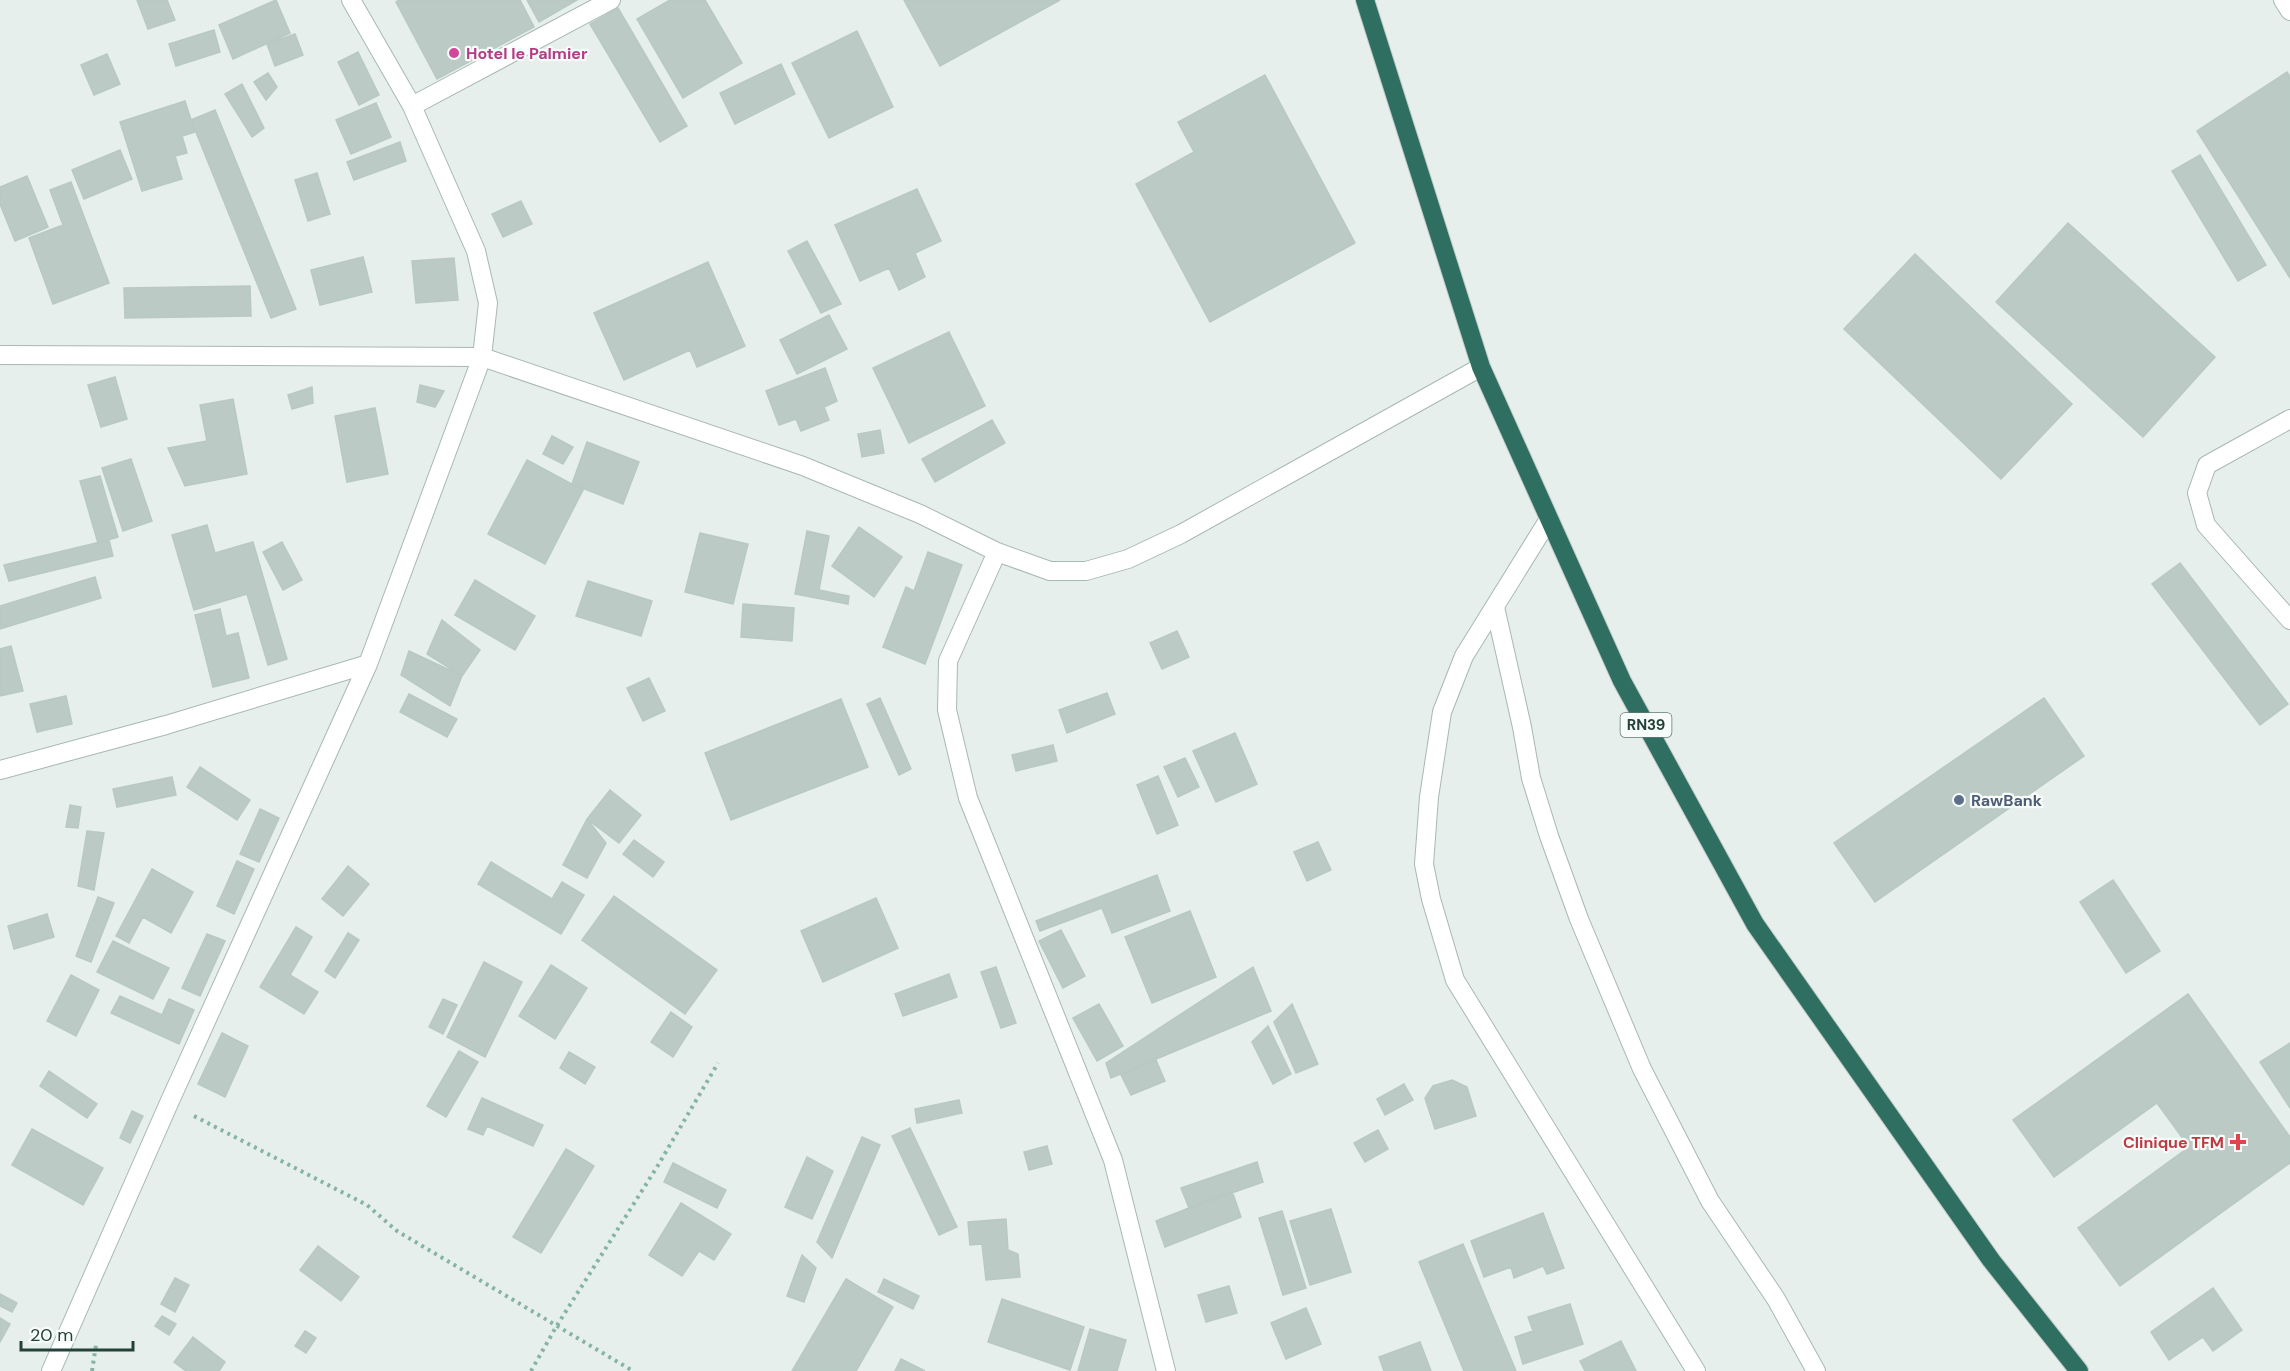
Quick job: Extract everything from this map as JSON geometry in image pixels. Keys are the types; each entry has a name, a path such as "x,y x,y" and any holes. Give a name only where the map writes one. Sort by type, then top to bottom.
{"highway":[{"name":"RN39","path":"1365,0 1481,367 1622,681 1755,924 1991,1260 2079,1371"}],"street":[{"path":"51,1371 169,1102 368,664 482,357 488,303 476,251 412,106 351,0"},
{"path":"412,106 611,0"},
{"path":"2283,0 2290,11"},
{"path":"0,355 482,357 803,466 920,514 997,552 1050,571 1086,571 1128,559 1180,534 1481,367"},
{"path":"2290,419 2207,465 2197,493 2206,525 2290,620"},
{"path":"1549,519 1464,656 1442,712 1429,797 1424,864 1431,900 1455,980 1696,1371"},
{"path":"997,552 948,661 947,710 968,798 1113,1160 1166,1371"},
{"path":"1495,607 1531,777 1549,836 1579,918 1637,1058 1710,1201 1776,1299 1816,1371"},
{"path":"0,770 166,725 368,664"}],"path":[{"path":"531,1371 718,1064"},
{"path":"169,1102 367,1205 397,1231 633,1371"}],"building":[{"path":"137,0 167,0 175,20 148,29"},
{"path":"276,0 290,33 233,59 219,25"},
{"name":"Hotel le Palmier","path":"399,0 520,0 534,27 437,79 396,2"},
{"path":"527,0 577,0 539,22"},
{"path":"670,0 705,0 742,63 683,98 637,19"},
{"path":"904,0 1060,0 940,66"},
{"path":"618,8 687,126 660,142 590,24"},
{"path":"214,30 220,52 176,66 169,44"},
{"path":"857,31 893,107 829,138 792,63"},
{"path":"295,34 303,55 275,66 267,44"},
{"path":"358,52 379,95 359,105 338,62"},
{"path":"107,54 120,84 94,95 81,65"},
{"path":"781,64 795,94 735,124 720,93"},
{"path":"2287,72 2290,77 2290,278 2197,131"},
{"path":"268,73 277,87 266,100 254,82"},
{"path":"1265,75 1355,243 1210,322 1136,184 1194,152 1178,122"},
{"path":"242,84 264,128 252,137 225,94"},
{"path":"185,101 195,132 182,136 187,153 175,156 182,179 142,191 120,122"},
{"path":"376,103 391,137 351,154 336,120"},
{"path":"215,110 296,309 271,318 191,120"},
{"path":"400,142 406,161 354,180 347,162"},
{"path":"120,150 132,179 84,199 72,170"},
{"path":"2200,155 2266,265 2238,281 2172,171"},
{"path":"317,173 330,214 308,221 295,180"},
{"path":"27,176 48,227 15,241 0,204 0,187"},
{"path":"71,182 109,283 53,304 29,238 63,225 50,190"},
{"path":"917,189 941,241 915,253 925,277 899,290 889,268 860,281 835,225"},
{"path":"521,201 532,224 503,237 492,214"},
{"path":"2068,223 2215,357 2143,437 1996,302"},
{"path":"807,241 841,304 821,313 788,251"},
{"path":"1915,254 2072,404 2001,479 1844,329"},
{"path":"363,257 372,292 320,305 311,270"},
{"path":"454,258 458,300 416,303 412,261"},
{"path":"708,262 745,346 697,367 690,350 624,380 594,313"},
{"path":"250,286 251,316 125,318 124,288"},
{"path":"829,315 847,349 797,374 780,340"},
{"path":"949,332 985,406 909,443 873,368"},
{"path":"825,368 837,401 824,407 829,420 801,431 796,419 779,425 766,391"},
{"path":"115,377 127,419 101,427 88,385"},
{"path":"420,385 444,391 435,407 417,402"},
{"path":"312,387 313,403 292,409 288,395"},
{"path":"233,399 247,474 185,486 168,448 207,441 200,405"},
{"path":"375,408 388,474 347,482 335,416"},
{"path":"992,420 1005,443 935,482 922,459"},
{"path":"880,430 884,453 862,457 858,434"},
{"path":"552,436 573,447 563,464 543,454"},
{"path":"587,442 639,462 623,504 572,484"},
{"path":"131,459 152,521 123,531 102,468"},
{"path":"527,460 583,490 545,564 488,534"},
{"path":"100,476 118,537 98,543 80,481"},
{"path":"207,525 215,553 253,542 287,659 268,665 247,594 194,610 172,535"},
{"path":"859,527 902,557 874,597 832,566"},
{"path":"807,531 829,536 819,590 849,596 848,604 795,594"},
{"path":"700,533 748,544 733,604 685,592"},
{"path":"109,540 113,556 9,581 4,565"},
{"path":"282,542 302,580 283,590 263,552"},
{"path":"928,552 962,565 925,664 883,647 906,587 914,591"},
{"path":"2180,563 2288,704 2260,725 2152,584"},
{"path":"95,577 101,598 0,629 0,606"},
{"path":"475,580 535,616 515,650 455,615"},
{"path":"588,581 652,601 641,636 576,616"},
{"path":"743,604 794,608 792,641 741,637"},
{"path":"220,609 226,636 238,633 249,678 213,687 195,615"},
{"path":"442,620 480,650 462,676 427,654"},
{"path":"1177,631 1189,657 1162,669 1150,643"},
{"path":"11,646 23,691 0,696 0,649"},
{"path":"409,651 462,676 450,706 401,675"},
{"path":"649,678 665,711 643,721 627,688"},
{"path":"1107,693 1115,714 1067,733 1059,710"},
{"path":"409,694 457,719 447,737 400,712"},
{"path":"66,696 72,724 37,732 30,704"},
{"path":"880,698 911,769 899,775 867,704"},
{"name":"RawBank","path":"2044,698 2084,756 1875,902 1834,843"},
{"path":"841,699 868,767 731,820 705,753"},
{"path":"1235,733 1257,784 1216,802 1193,751"},
{"path":"1053,745 1057,761 1016,771 1012,755"},
{"path":"1185,758 1199,787 1178,797 1164,767"},
{"path":"200,767 250,800 237,820 187,787"},
{"path":"1158,776 1178,825 1157,834 1137,785"},
{"path":"172,777 176,795 117,807 113,789"},
{"path":"610,790 641,815 619,843 587,819"},
{"path":"70,805 81,807 78,828 66,827"},
{"path":"260,809 279,818 259,862 240,854"},
{"path":"587,819 606,843 587,878 563,865"},
{"path":"87,831 104,833 94,890 78,886"},
{"path":"634,840 664,862 653,877 623,854"},
{"path":"1318,842 1331,870 1307,881 1294,852"},
{"path":"237,861 254,869 234,914 217,906"},
{"path":"491,862 552,899 562,882 584,895 561,934 478,884"},
{"path":"348,866 369,884 343,916 322,899"},
{"path":"152,869 193,892 171,933 143,917 129,943 116,936"},
{"path":"1157,875 1170,911 1112,933 1102,908 1040,931 1036,921"},
{"path":"2113,880 2160,951 2126,973 2080,902"},
{"path":"614,896 717,970 685,1014 582,940"},
{"path":"98,897 114,903 91,962 76,956"},
{"path":"876,898 898,948 823,982 801,931"},
{"path":"1190,911 1216,977 1152,1003 1125,937"},
{"path":"47,914 54,937 14,949 8,926"},
{"path":"296,927 312,937 290,975 318,992 304,1014 260,987"},
{"path":"1061,930 1085,976 1063,988 1039,941"},
{"path":"348,933 359,940 335,978 325,971"},
{"path":"207,934 225,941 200,996 182,988"},
{"path":"113,941 169,968 153,999 97,972"},
{"path":"484,962 522,982 485,1057 447,1037"},
{"path":"551,965 587,988 555,1039 519,1016"},
{"path":"996,967 1016,1023 1001,1028 981,972"},
{"path":"1253,967 1271,1011 1111,1078 1106,1063"},
{"path":"949,974 957,997 903,1016 895,994"},
{"path":"71,975 99,990 76,1036 47,1021"},
{"name":"Clinique TFM","path":"2188,994 2290,1137 2290,1163 2120,1286 2078,1228 2189,1147 2157,1103 2054,1177 2013,1120"},
{"path":"120,996 162,1015 169,999 194,1010 179,1044 111,1013"},
{"path":"443,999 457,1005 443,1034 429,1027"},
{"path":"1099,1004 1123,1046 1097,1061 1073,1018"},
{"path":"1292,1004 1318,1064 1296,1073 1274,1022"},
{"path":"671,1012 692,1027 673,1057 651,1042"},
{"path":"1268,1026 1291,1074 1273,1084 1252,1042"},
{"path":"222,1033 248,1046 225,1097 198,1084"},
{"path":"2290,1043 2290,1108 2260,1062"},
{"path":"459,1051 478,1062 446,1117 427,1106"},
{"path":"569,1052 595,1067 585,1084 560,1068"},
{"path":"1156,1060 1165,1081 1131,1095 1121,1075"},
{"path":"49,1071 97,1104 87,1118 40,1086"},
{"path":"1452,1080 1467,1087 1476,1116 1435,1129 1425,1098 1433,1086"},
{"path":"1404,1084 1413,1100 1385,1115 1377,1099"},
{"path":"482,1098 543,1125 533,1146 487,1126 483,1135 468,1129"},
{"path":"959,1100 962,1113 917,1123 915,1109"},
{"path":"132,1111 143,1116 130,1143 120,1138"},
{"path":"910,1128 957,1227 939,1235 892,1136"},
{"path":"32,1129 103,1168 83,1205 12,1165"},
{"path":"1378,1130 1388,1149 1365,1162 1354,1143"},
{"path":"862,1137 880,1145 832,1258 817,1242"},
{"path":"1047,1146 1052,1164 1029,1170 1024,1152"},
{"path":"566,1149 594,1166 541,1253 513,1237"},
{"path":"807,1157 833,1171 812,1219 785,1207"},
{"path":"1257,1162 1263,1182 1189,1208 1181,1188"},
{"path":"673,1163 726,1190 717,1208 664,1182"},
{"path":"1232,1191 1241,1217 1165,1247 1156,1221"},
{"path":"681,1203 731,1234 714,1260 699,1251 682,1276 649,1255"},
{"path":"1331,1209 1351,1272 1310,1285 1290,1221"},
{"path":"1282,1211 1306,1288 1283,1295 1259,1218"},
{"path":"1543,1213 1564,1268 1547,1274 1543,1266 1514,1278 1511,1267 1484,1277 1471,1241"},
{"path":"1006,1219 1008,1250 1018,1254 1020,1277 986,1280 982,1244 970,1245 968,1222"},
{"path":"1463,1244 1516,1371 1464,1371 1419,1262"},
{"path":"318,1246 359,1277 341,1301 300,1270"},
{"path":"802,1255 816,1268 804,1302 787,1296"},
{"path":"175,1278 189,1285 175,1312 161,1304"},
{"path":"846,1279 893,1307 856,1371 792,1371"},
{"path":"884,1279 919,1296 913,1309 878,1292"},
{"path":"1229,1286 1237,1313 1206,1322 1198,1295"},
{"path":"2213,1288 2242,1330 2213,1351 2203,1337 2169,1360 2151,1332"},
{"path":"0,1294 17,1303 12,1312 0,1306"},
{"path":"1002,1299 1084,1327 1070,1370 988,1342"},
{"path":"1570,1304 1583,1344 1523,1364 1515,1337 1533,1331 1528,1317"},
{"path":"1306,1308 1321,1344 1286,1359 1271,1323"},
{"path":"162,1316 176,1324 169,1335 155,1326"},
{"path":"0,1318 10,1324 0,1342"},
{"path":"1090,1329 1126,1340 1117,1371 1078,1371"},
{"path":"305,1331 316,1338 306,1353 295,1346"},
{"path":"193,1337 225,1362 219,1371 186,1371 174,1362"},
{"path":"1621,1341 1636,1371 1585,1371 1580,1361"},
{"path":"1420,1342 1431,1371 1384,1371 1379,1357"},
{"path":"901,1359 925,1371 895,1371"}],"place":[{"name":"Hotel le Palmier","path":"454,53"},
{"name":"RawBank","path":"1959,800"},
{"name":"Clinique TFM","path":"2238,1142"}]}
